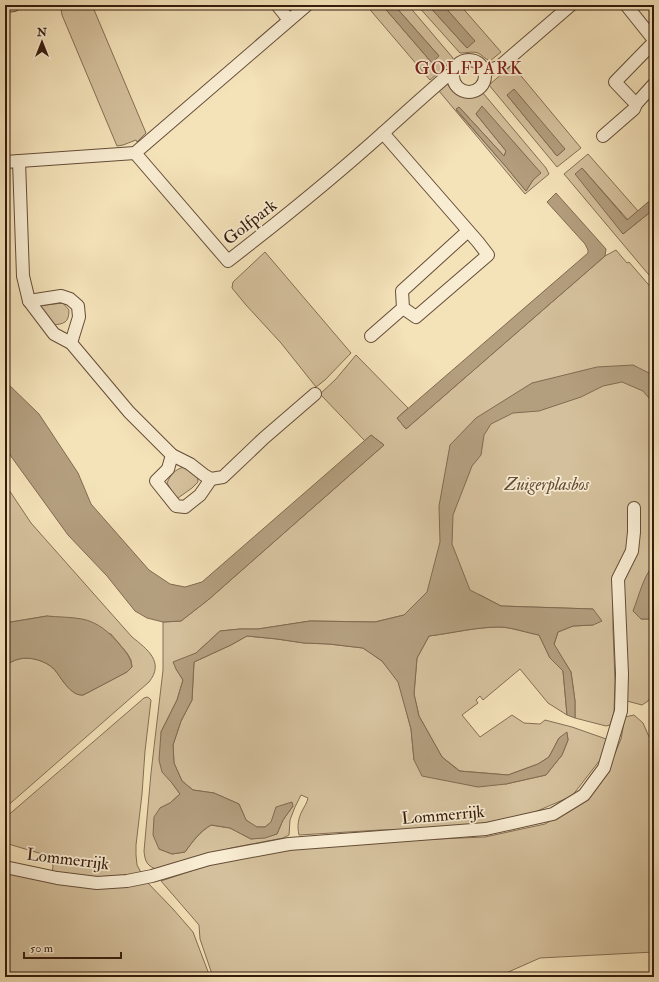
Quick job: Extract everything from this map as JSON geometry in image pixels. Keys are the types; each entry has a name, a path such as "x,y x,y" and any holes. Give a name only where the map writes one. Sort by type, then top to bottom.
{"street":[{"path":"5,6 14,5"},
{"path":"277,5 289,20"},
{"path":"5,162 136,153 307,5"},
{"path":"453,76 456,85 463,91 472,92 480,88 484,83 484,71 498,67 571,5"},
{"path":"626,5 654,41 615,82 636,104"},
{"name":"Golfpark","path":"136,153 228,261 278,222 383,133 447,76 453,76 454,70 458,64 468,60 478,63 484,71"},
{"path":"603,136 634,109 636,104 654,84"},
{"path":"383,133 468,231 488,255 416,318 403,308 402,291 468,231"},
{"path":"19,161 23,276 29,301 54,334 71,343 129,412 172,456 190,464 211,479 223,477 264,438 315,394"},
{"path":"29,301 61,296 70,299 78,306 78,317 71,343"},
{"path":"371,336 403,308"},
{"path":"172,456 168,469 156,482 176,506 185,508 200,495 211,479"},
{"name":"Lommerrijk","path":"5,867 57,878 97,883 127,881 152,876 210,859 289,844 486,829 553,814 584,795 604,768 621,711 622,674 618,579 632,551 634,508"}],"green space":[{"path":"67,5 92,5 146,133 137,142 136,140 117,146 62,15 61,8 65,8"},
{"path":"366,5 382,5 432,63 439,56 394,5 408,5 453,58 452,61 430,80"},
{"path":"417,5 428,5 467,48 474,41 443,5 460,5 501,52 490,61 476,52 460,53"},
{"path":"512,65 581,148 557,167 489,85","holes":["507,95 565,149 557,156"]},
{"path":"447,84 463,96 483,93 546,168 549,174 525,194 439,91","holes":["459,107 504,156 506,151 476,114 482,107 540,173 533,180 526,191 456,110"]},
{"path":"588,154 638,211 628,220 582,168 623,234 654,209 654,281 564,174"},
{"name":"Zuigerplasbos","path":"616,250 627,263 629,262 654,291 654,592 641,619 654,619 654,691 648,701 642,705 627,701 613,592 615,681 614,712 610,725 606,726 575,718 575,701 571,672 554,645 558,632 573,626 593,625 593,609 501,606 480,595 414,605 404,615 375,622 310,621 258,629 220,631 176,669 183,680 177,700 161,732 172,783 180,794 170,803 160,808 159,849 172,854 185,852 197,837 211,825 230,828 251,839 277,834 283,820 293,806 265,827 256,827 246,820 239,804 214,793 193,790 182,781 174,763 173,745 181,721 192,700 194,662 247,636 363,648 382,661 399,682 411,729 414,760 506,784 546,775 562,755 568,740 567,733 559,738 549,757 538,764 508,775 460,771 442,757 419,716 414,694 417,658 429,636 491,627 504,627 539,635 550,658 563,671 567,715 548,703 520,669 483,700 480,696 476,700 478,703 462,715 480,737 512,715 524,723 540,724 545,720 572,727 609,740 600,760 572,796 528,815 456,828 380,830 299,835 299,820 308,798 301,795 290,820 289,835 283,838 231,848 158,870 151,867 146,861 144,851 163,670 163,622 181,621 208,600 384,445 371,435 365,441 320,394 336,379 356,355 408,408 397,418 406,429 605,256"},
{"path":"265,252 351,353 325,380 316,387 281,343 232,288 233,282"},
{"path":"63,303 69,310 68,318 65,322 56,325 52,325 37,306"},
{"path":"184,467 192,471 197,476 198,482 178,498 167,483 173,473"},
{"path":"5,484 31,523 132,637 148,651 155,662 155,668 149,682 5,808 5,666 17,659 23,658 42,662 51,666 70,689 83,695 127,672 132,667 131,660 127,653 111,634 47,616 5,623"},
{"path":"147,697 151,700 136,845 137,865 145,880 193,932 210,977 5,977 5,872 51,881 53,866 49,856 5,843 5,818"},
{"path":"634,715 643,723 650,739 654,756 654,952 540,958 497,977 213,977 200,939 199,925 161,881 236,856 290,847 485,837 545,824 588,799 606,775 621,739 625,717"}],"shaded area":[{"path":"382,5 394,5 439,56 432,63"},
{"path":"428,5 443,5 475,41 467,48"},
{"path":"514,89 565,149 557,156 507,95"},
{"path":"482,106 541,173 533,180 526,191 456,109 459,107 504,156 506,151 476,114"},
{"path":"582,168 627,220 654,197 654,209 623,234 575,174"},
{"path":"556,193 606,249 605,256 406,429 397,418 588,253 585,244 547,202"},
{"path":"633,365 649,373 654,379 654,404 643,391 622,382 603,386 581,397 539,411 513,413 491,424 484,435 481,455 472,466 453,515 452,544 470,590 501,606 593,609 602,621 593,625 573,626 558,632 554,644 571,672 575,701 575,718 567,715 563,671 550,658 539,635 504,627 491,627 429,636 417,658 414,694 419,716 442,757 459,771 508,775 538,764 549,757 559,738 567,732 568,740 562,755 546,775 506,784 478,787 422,776 414,760 411,729 398,682 382,661 363,648 247,636 194,662 192,700 181,721 173,745 174,763 182,781 193,790 214,793 239,804 246,820 257,827 265,827 271,822 276,807 292,802 293,806 283,820 277,834 265,838 251,839 230,828 211,825 194,840 185,852 172,854 159,849 153,835 154,817 160,808 170,803 180,794 162,772 159,760 161,732 177,700 183,680 173,662 196,653 220,631 258,629 310,621 375,622 404,615 427,592 440,542 439,506 450,445 476,418 532,383 597,367"},
{"path":"5,381 39,414 78,473 91,504 149,570 170,584 185,587 202,582 371,435 384,445 208,600 181,621 163,622 147,618 135,611 107,576 68,535 5,448"},
{"path":"654,564 654,619 641,619 633,611 644,581"},
{"path":"47,616 88,620 98,625 112,636 124,650 132,667 127,672 83,695 70,689 51,666 42,662 23,658 17,659 5,666 5,623"}],"district":[{"name":"GOLFPARK","path":"469,68"}]}
